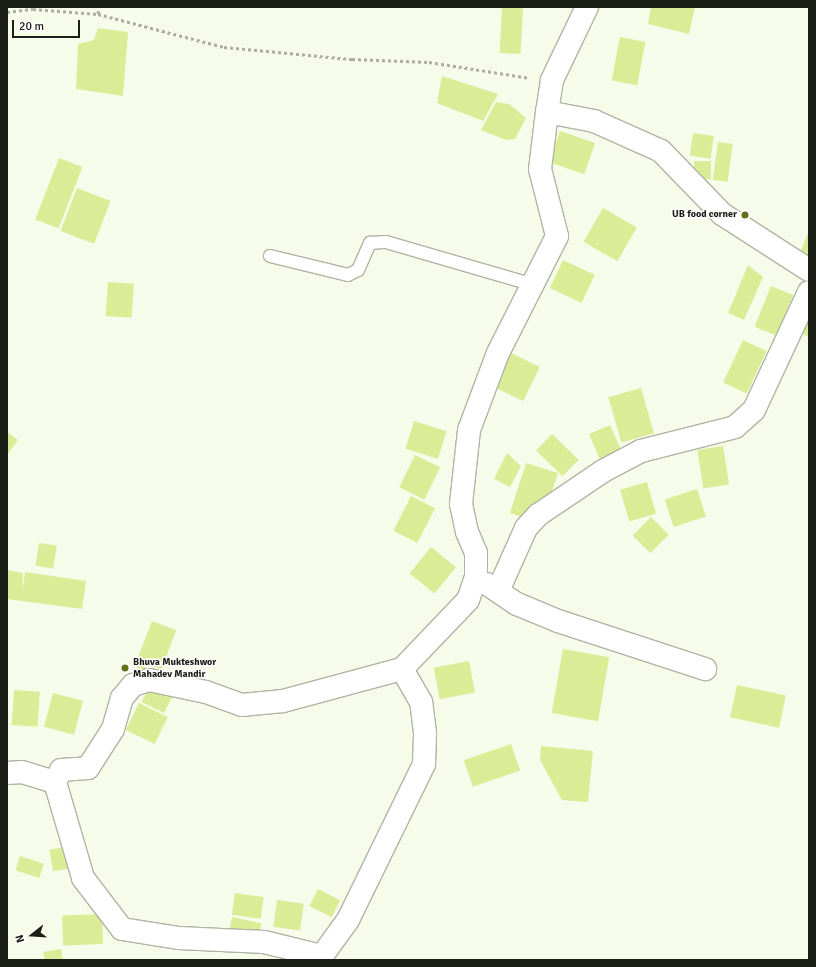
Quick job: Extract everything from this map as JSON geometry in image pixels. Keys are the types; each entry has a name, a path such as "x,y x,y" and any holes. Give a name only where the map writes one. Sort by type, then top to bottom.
{"street":[{"path":"402,669 421,702 425,733 424,764 348,920 321,958 264,942 179,938 122,929 83,878 55,782 61,770 88,768 113,729 122,698 133,685 149,680 206,692 242,704 283,701 402,669 468,600 476,577 476,553 467,532 462,504 469,430 498,352 534,285 557,236 540,169 547,112 552,80 586,7"},
{"path":"547,112 594,121 661,151 722,214 809,270"},
{"path":"498,591 526,528 543,511 603,471 641,451 735,427 754,410 809,292"},
{"path":"476,577 517,604 558,621 705,669"},
{"path":"7,773 22,772 55,782"}],"lane":[{"path":"270,256 348,275 358,270 370,243 386,242 534,285"}],"path":[{"path":"98,7 98,14"},
{"path":"7,12 33,9 98,14 224,46 352,59 429,62 552,80"}],"building":[{"path":"502,7 523,8 521,54 500,53"},
{"path":"651,7 695,7 689,34 648,24"},
{"path":"98,28 128,32 123,96 76,89 78,44 94,40"},
{"path":"620,37 646,42 637,85 612,80"},
{"path":"442,76 498,94 483,121 437,103"},
{"path":"496,102 509,104 526,118 515,139 506,140 481,130"},
{"path":"560,131 595,143 584,174 549,162"},
{"path":"693,133 714,136 711,159 690,156"},
{"path":"718,142 733,144 728,182 713,180"},
{"path":"59,158 82,167 59,229 35,220"},
{"path":"694,161 711,161 711,179 694,179"},
{"path":"77,188 111,201 94,244 61,231"},
{"path":"603,208 637,228 617,261 584,242"},
{"path":"809,230 809,262 798,258"},
{"path":"563,260 595,275 582,303 550,288"},
{"path":"748,265 763,277 744,320 728,313"},
{"path":"108,282 134,284 132,318 106,316"},
{"path":"771,286 793,295 777,336 755,327"},
{"path":"809,301 809,337 796,331"},
{"path":"743,340 767,351 747,394 723,383"},
{"path":"511,353 540,367 523,401 494,387"},
{"path":"641,388 654,433 621,443 608,397"},
{"path":"414,421 447,431 438,459 406,449"},
{"path":"610,425 622,452 601,462 589,434"},
{"path":"7,432 18,440 7,455"},
{"path":"552,434 579,460 563,476 536,451"},
{"path":"723,446 729,485 703,489 697,450"},
{"path":"507,453 521,466 510,487 494,479"},
{"path":"415,455 440,467 424,500 399,487"},
{"path":"526,463 558,473 546,509 527,519 510,513"},
{"path":"647,482 656,514 629,521 620,490"},
{"path":"697,489 706,517 674,527 665,500"},
{"path":"411,496 435,508 417,543 393,531"},
{"path":"651,517 669,535 650,553 633,535"},
{"path":"39,543 57,546 53,569 35,566"},
{"path":"431,547 456,567 434,594 410,573"},
{"path":"7,570 23,573 22,594 25,572 86,581 82,609 7,599"},
{"path":"152,621 176,630 161,670 137,660"},
{"path":"563,649 609,657 598,721 552,713"},
{"path":"469,661 475,692 440,699 434,668"},
{"path":"138,664 151,670 134,674"},
{"path":"150,685 172,696 164,713 142,702"},
{"path":"737,685 786,695 779,728 730,717"},
{"path":"14,690 40,692 37,727 12,725"},
{"path":"53,693 83,701 74,735 44,727"},
{"path":"139,703 168,717 155,744 126,730"},
{"path":"511,744 520,770 473,787 464,760"},
{"path":"541,746 593,751 588,802 562,800 540,760"},
{"path":"70,846 74,868 53,871 49,850"},
{"path":"20,856 44,864 39,878 15,870"},
{"path":"318,889 340,900 332,917 309,906"},
{"path":"235,893 264,897 261,919 232,915"},
{"path":"277,900 304,904 300,930 273,927"},
{"path":"102,914 103,944 63,945 62,915"},
{"path":"232,917 261,923 258,937 229,931"},
{"path":"61,949 63,960 45,960 43,952"}],"place":[{"name":"UB food corner","path":"745,215"},
{"name":"Bhuva Mukteshwor Mahadev Mandir","path":"125,668"}]}
